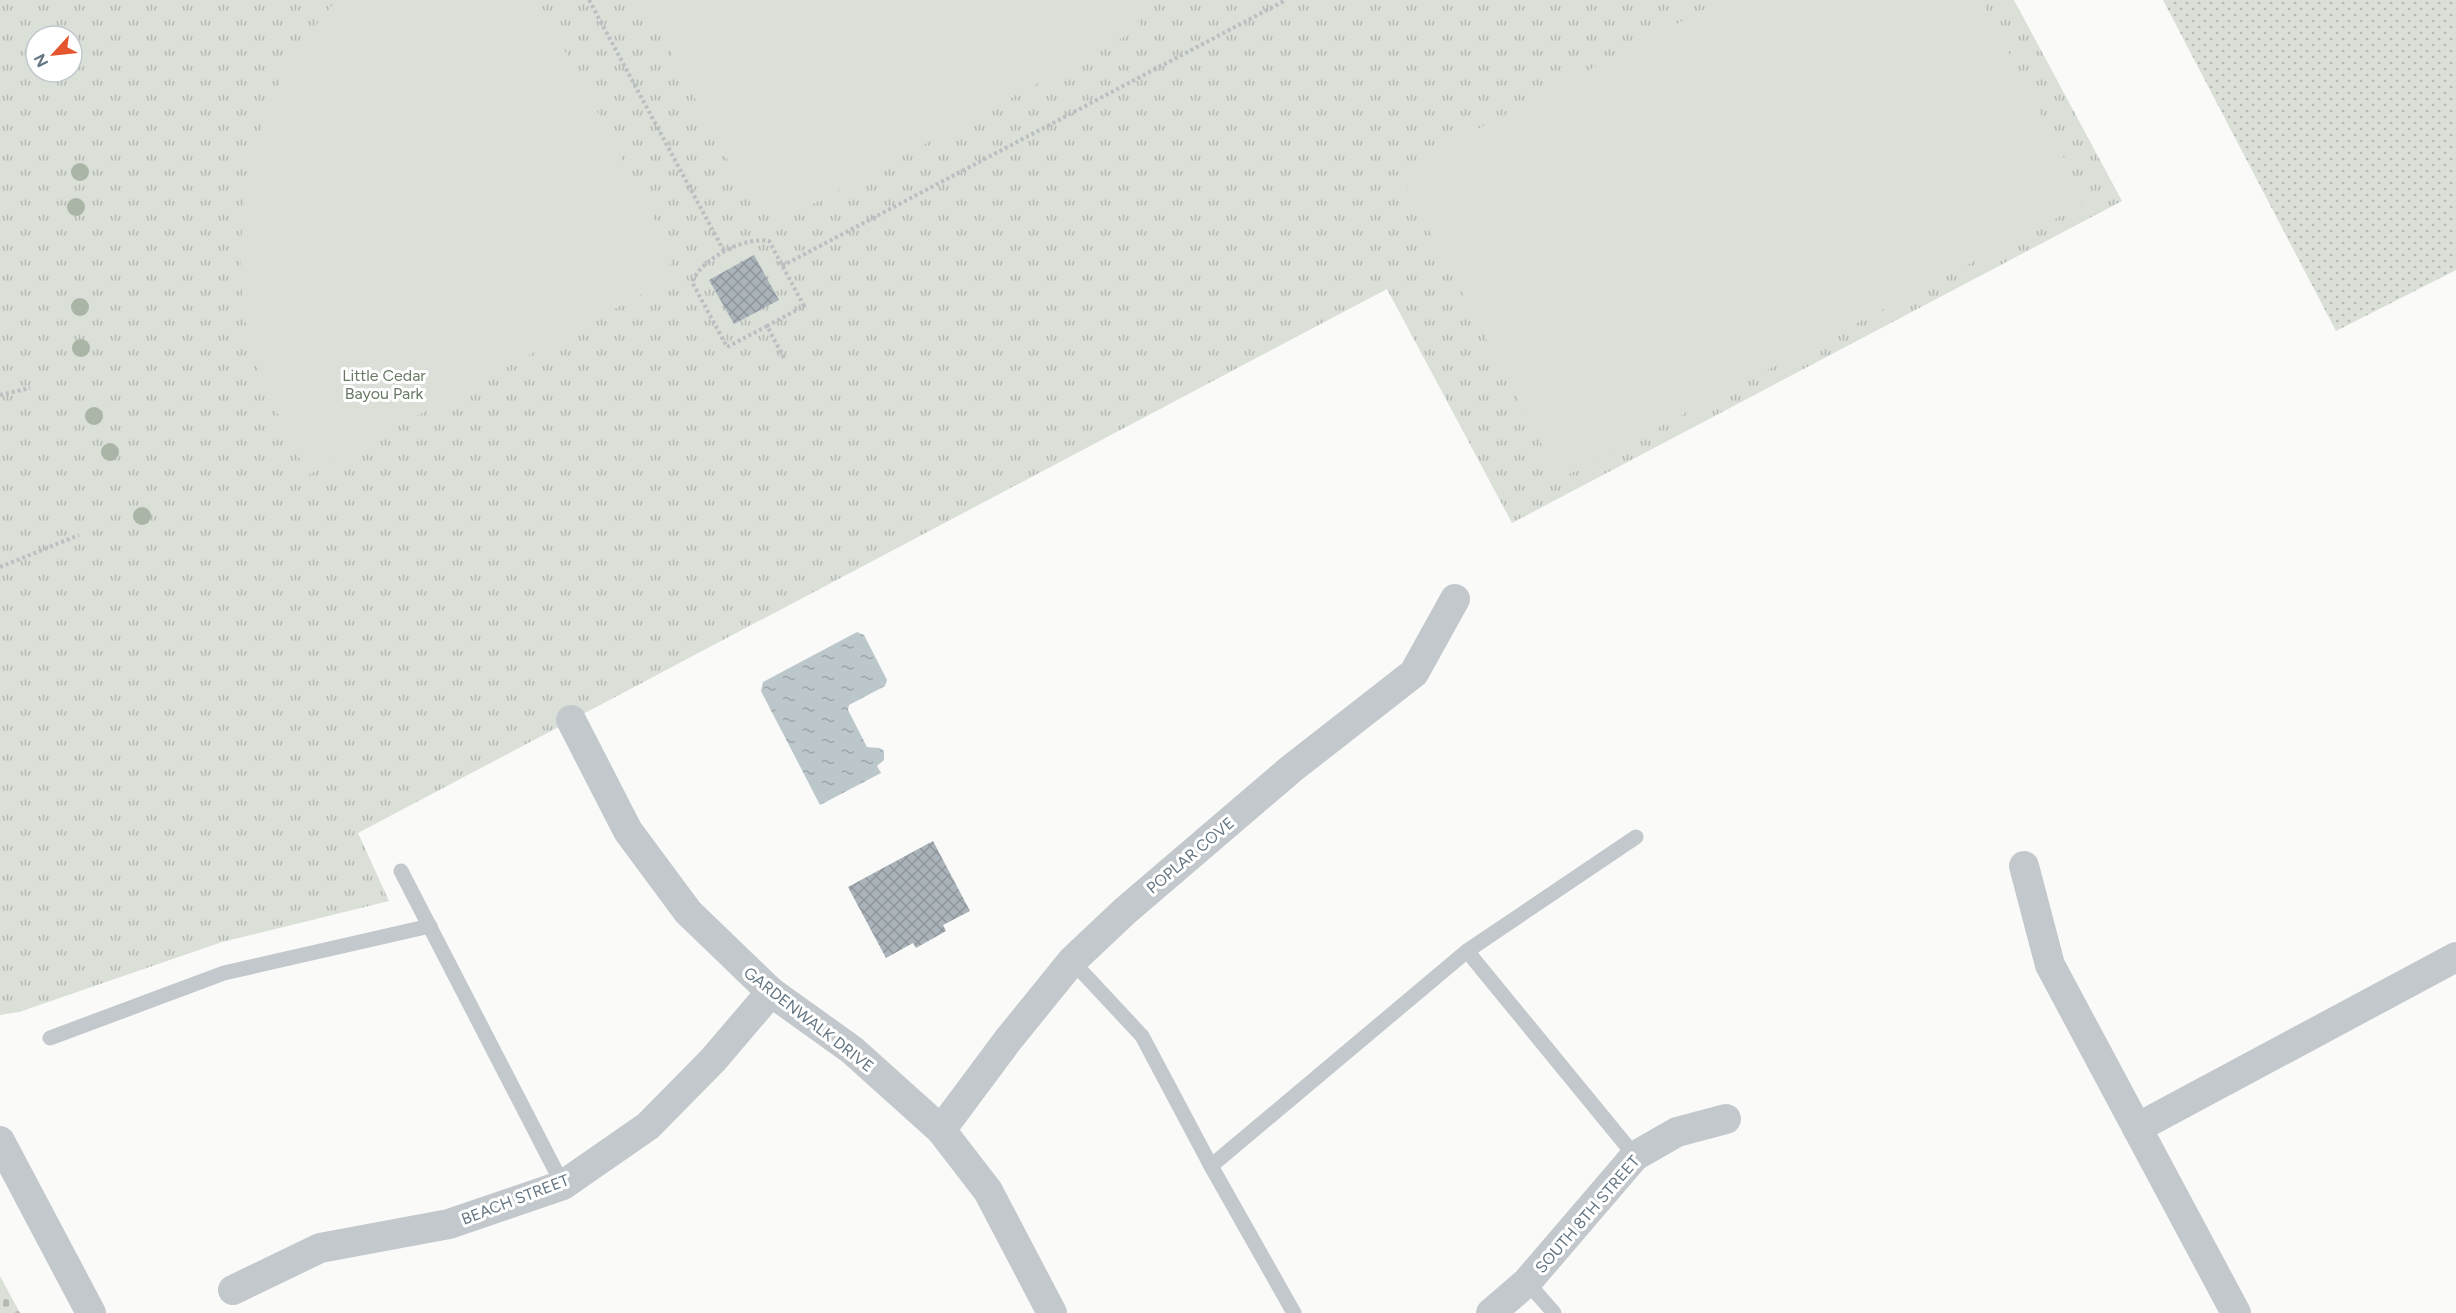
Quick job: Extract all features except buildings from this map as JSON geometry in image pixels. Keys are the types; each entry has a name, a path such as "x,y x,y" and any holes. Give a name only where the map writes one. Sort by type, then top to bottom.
{"street":[{"name":"POPLAR COVE","path":"941,1130 1008,1040 1072,961 1125,911 1291,769 1414,673 1455,599"},
{"name":"GARDENWALK DRIVE","path":"571,720 628,831 688,912 771,992 852,1050 941,1130 988,1191 1052,1313"},
{"path":"2024,866 2050,965 2236,1313"},
{"path":"2137,1128 2456,957"},
{"name":"BEACH STREET","path":"233,1290 320,1248 449,1224 563,1185 648,1126 713,1060 771,992"},
{"name":"SOUTH 8TH STREET","path":"1491,1313 1527,1282 1635,1156 1677,1132 1726,1119"},
{"path":"0,1141 91,1313"}],"lane":[{"path":"1211,1166 1467,951 1636,837"},
{"path":"401,871 563,1185"},
{"path":"50,1038 224,973 430,926"},
{"path":"1467,951 1635,1156"},
{"path":"1072,961 1142,1036 1211,1166 1294,1313"},
{"path":"1527,1282 1554,1313"}],"path":[{"path":"588,0 725,253"},
{"path":"782,266 1286,0"},
{"path":"759,239 769,241 782,266 804,306 727,347 692,282 696,273 704,264 748,241 759,239"},
{"path":"767,326 784,358"},
{"path":"0,395 30,388"},
{"path":"0,567 79,535"}],"green space":[{"name":"Little Cedar Bayou Park","path":"0,0 2014,0 2122,201 1512,523 1387,289 358,833 389,901 222,942 19,1012 0,1015"},
{"path":"337,0 538,0 673,255 666,281 308,475 270,398 249,339 241,282 242,223 254,154 277,88 314,28"},
{"path":"643,0 1127,0 1141,28 783,220 755,211"},
{"path":"1722,0 1981,0 2087,202 1560,479 1398,171"},
{"path":"2163,0 2456,0 2456,270 2336,331"},
{"path":"0,1276 20,1313 0,1313"}],"water":[{"path":"857,632 864,635 887,680 885,686 849,705 848,710 867,747 880,748 884,751 884,760 877,766 881,773 820,805 761,691 763,682"}]}
